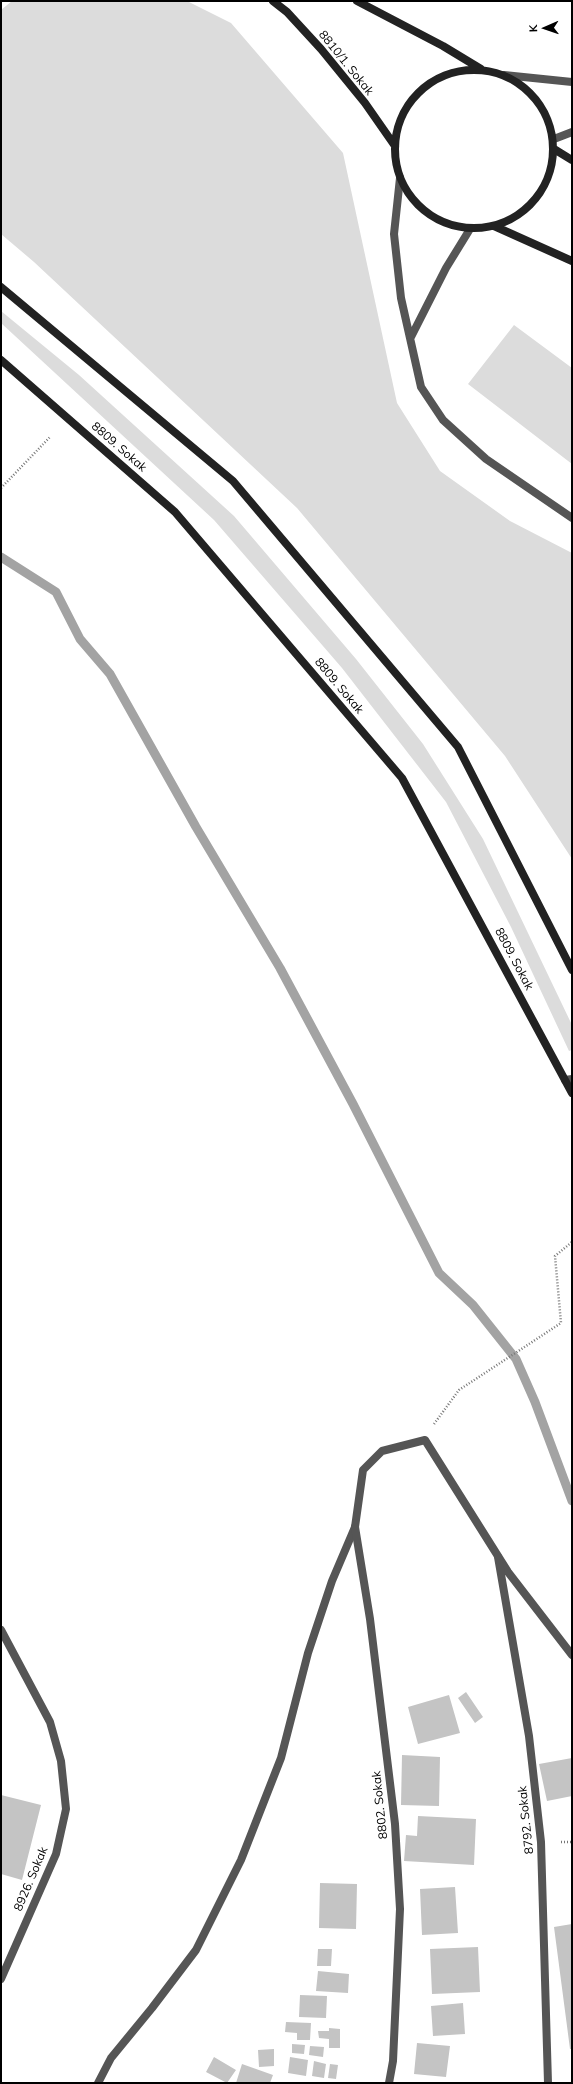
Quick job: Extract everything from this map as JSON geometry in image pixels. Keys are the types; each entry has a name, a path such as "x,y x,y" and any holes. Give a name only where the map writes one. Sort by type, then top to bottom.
{"street":[{"name":"8810/1. Sokak","path":"273,1 287,12 321,49 365,103 395,146"},
{"path":"357,1 443,46 482,69"},
{"path":"504,74 519,83 532,94 542,107 550,122 554,139 551,170 543,190 534,201 513,219 494,226 470,229 452,225 436,218 421,208 409,194 400,178 396,162 395,146 398,124 408,105 422,89 440,77 461,70 482,69 504,74 572,82"},
{"path":"554,139 572,132"},
{"path":"554,149 572,160"},
{"path":"400,178 394,234 402,298 421,387 443,420 486,459 572,518"},
{"path":"494,226 572,261"},
{"path":"411,337 446,268 470,229"},
{"path":"1,287 233,481 458,748 572,970"},
{"name":"8809. Sokak","path":"1,360 175,512 402,778 569,1080 572,1093"},
{"path":"98,2083 111,2058 152,2008 196,1950 241,1860 281,1758 308,1653 332,1581 355,1527 363,1470 382,1451 425,1440 508,1572 572,1655"},
{"name":"8802. Sokak","path":"355,1527 370,1619 395,1824 400,1909 392,2061 389,2083"},
{"name":"8792. Sokak","path":"498,1557 529,1736 541,1842 548,2083"},
{"name":"8926. Sokak","path":"1,1630 50,1722 61,1761 66,1809 56,1854 1,1979"}],"path":[{"path":"1,488 50,437"},
{"path":"425,1440 436,1421 459,1390 504,1362 561,1323 555,1256 572,1242"}],"shaded area":[{"path":"12,1 187,1 231,23 343,153 397,403 440,471 510,521 572,553 572,859 505,756 297,508 34,262 1,234 1,10"},
{"path":"1,311 79,375 234,516 356,659 423,744 483,839 572,1025 572,1050 569,1051 511,927 446,802 342,668 214,520 1,323"},
{"path":"514,325 572,368 572,464 468,384"}],"building":[{"path":"466,1692 483,1717 475,1723 458,1698"},
{"path":"449,1695 460,1733 418,1744 408,1707"},
{"path":"402,1755 440,1757 439,1806 401,1805"},
{"path":"572,1758 572,1796 547,1801 539,1764"},
{"path":"1,1795 41,1805 22,1880 1,1874"},
{"path":"418,1816 476,1819 474,1865 404,1861 406,1835 417,1836"},
{"path":"320,1883 357,1884 356,1929 319,1928"},
{"path":"455,1887 458,1933 422,1935 420,1889"},
{"path":"572,1924 572,2049 570,2049 554,1927"},
{"path":"478,1947 480,1992 432,1994 430,1949"},
{"path":"318,1949 332,1949 331,1966 317,1966"},
{"path":"318,1971 349,1974 348,1993 316,1991"},
{"path":"300,1995 327,1996 326,2018 299,2017"},
{"path":"463,2003 465,2034 433,2036 431,2006"},
{"path":"286,2022 311,2023 310,2040 297,2040 297,2033 285,2032"},
{"path":"329,2028 340,2029 340,2048 329,2048 329,2039 319,2038 318,2031 329,2031"},
{"path":"417,2043 450,2046 446,2077 414,2074"},
{"path":"292,2044 305,2045 304,2054 292,2053"},
{"path":"310,2046 324,2047 323,2057 309,2055"},
{"path":"274,2049 274,2066 259,2067 258,2050"},
{"path":"214,2057 236,2070 227,2083 206,2072"},
{"path":"290,2057 308,2060 306,2076 288,2073"},
{"path":"314,2061 326,2064 324,2078 312,2076"},
{"path":"242,2064 273,2075 270,2083 236,2083"},
{"path":"330,2064 338,2065 336,2079 328,2078"}],"waterway":[{"path":"1,557 56,592 80,639 110,674 196,827 280,968 353,1104 439,1273 473,1305 516,1359 535,1402 572,1501"}]}
